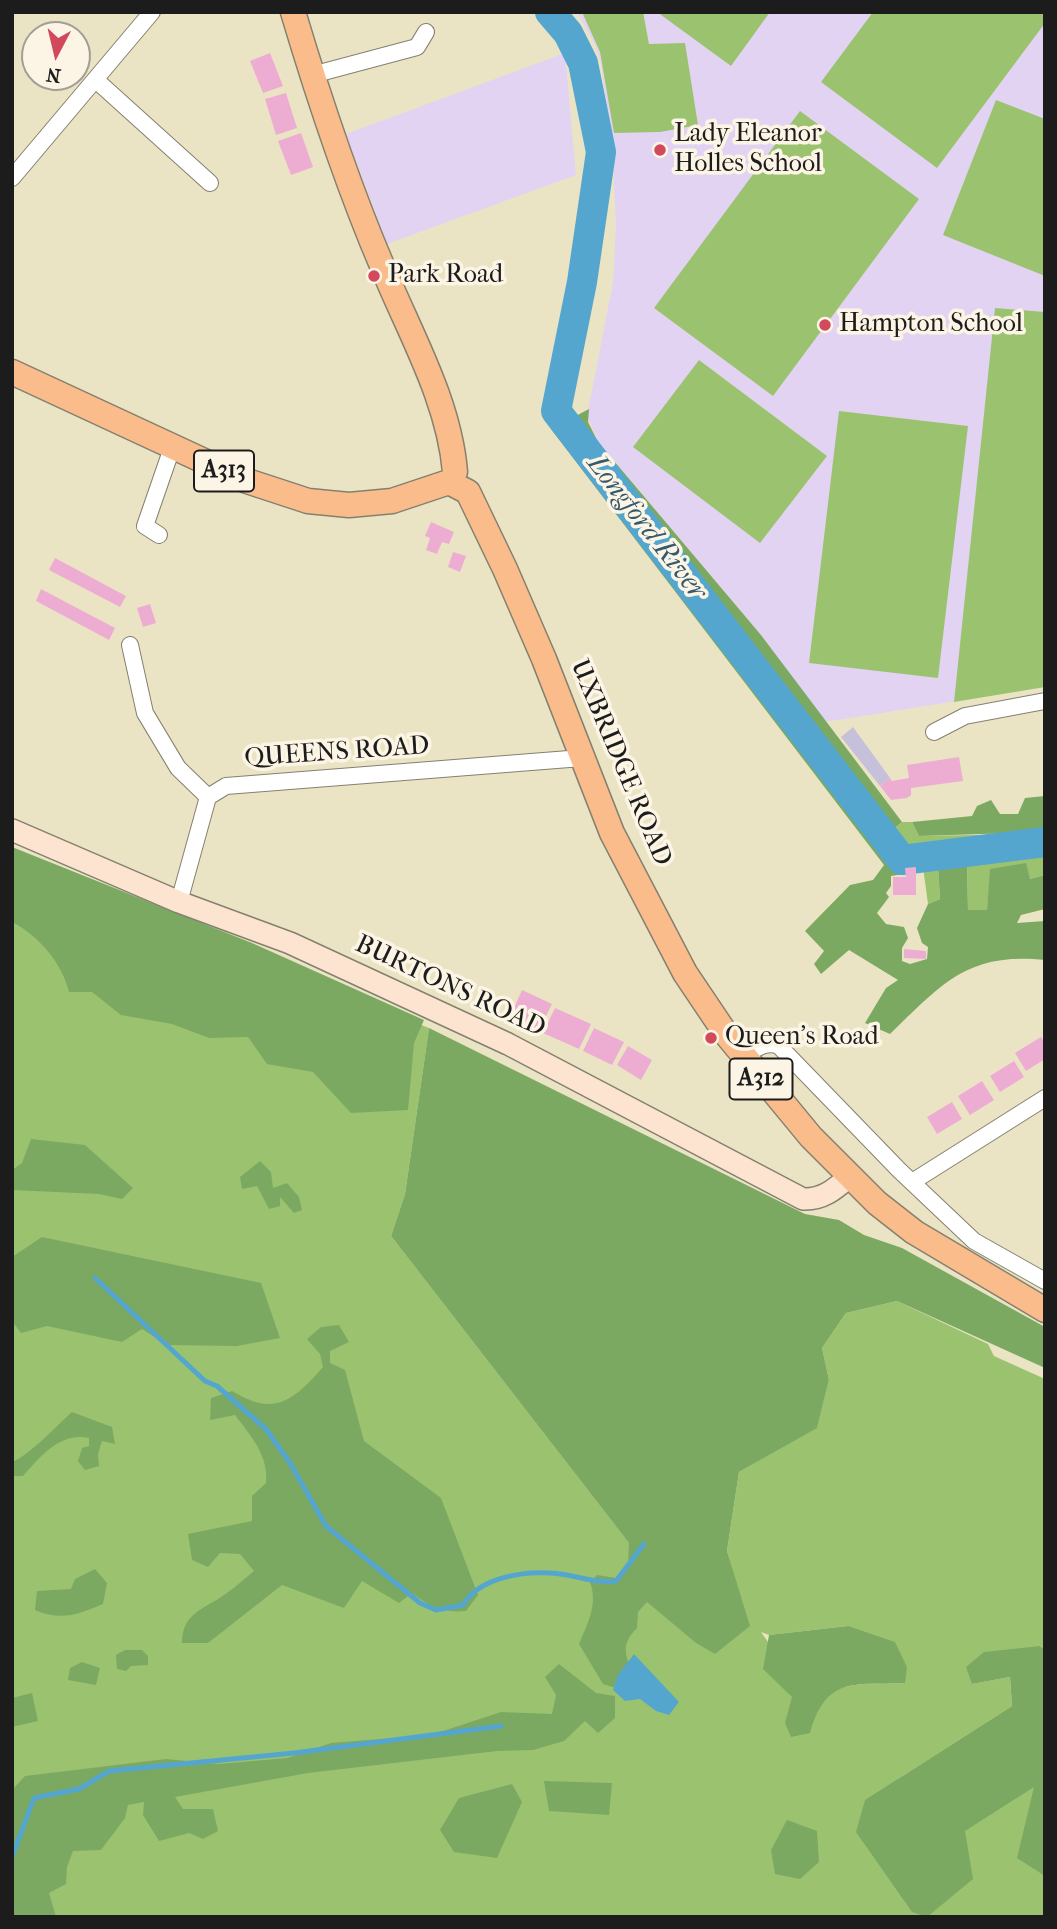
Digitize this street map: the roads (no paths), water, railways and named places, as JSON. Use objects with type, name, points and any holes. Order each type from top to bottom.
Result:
[{"type":"main road","name":"UXBRIDGE ROAD","points":[[293,12],[346,176],[437,393],[454,449],[454,480],[468,492],[505,569],[612,833],[685,973],[743,1056],[849,1177],[915,1232],[1045,1310]]},
{"type":"main road","name":"A313","points":[[12,372],[247,481],[308,501],[349,505],[392,501],[454,480]]},
{"type":"street","points":[[12,178],[97,82],[152,12]]},
{"type":"street","points":[[312,75],[417,47],[426,32]]},
{"type":"street","points":[[97,82],[210,183]]},
{"type":"street","points":[[159,535],[145,526],[172,448]]},
{"type":"street","points":[[130,645],[145,713],[178,768],[208,797],[178,901]]},
{"type":"street","points":[[934,732],[965,716],[1045,701]]},
{"type":"street","name":"QUEENS ROAD","points":[[208,797],[226,786],[582,758]]},
{"type":"street","name":"BURTONS ROAD","points":[[12,830],[178,901],[290,943],[508,1044],[803,1199],[814,1199],[833,1191],[849,1177]]},
{"type":"street","points":[[743,1056],[764,1045],[779,1046],[912,1182],[974,1241],[1045,1281]]},
{"type":"street","points":[[912,1182],[1045,1098]]},
{"type":"water","points":[[634,1654],[679,1702],[669,1715],[656,1711],[640,1699],[625,1701],[613,1690],[618,1675]]},
{"type":"waterway","name":"Longford River","points":[[550,12],[568,33],[583,63],[601,152],[582,282],[556,411],[902,860],[1045,842]]},
{"type":"waterway","points":[[95,1278],[205,1381],[217,1386],[266,1429],[290,1463],[326,1526],[420,1603],[436,1610],[463,1605],[479,1588],[490,1582],[527,1573],[551,1573],[616,1581],[644,1544]]},
{"type":"waterway","points":[[12,1857],[34,1798],[79,1789],[109,1771],[294,1753],[501,1726]]},
{"type":"place","name":"Lady Eleanor Holles School","points":[[660,150]]},
{"type":"place","name":"Park Road","points":[[374,276]]},
{"type":"place","name":"Hampton School","points":[[825,325]]},
{"type":"place","name":"Queen's Road","points":[[711,1038]]}]
